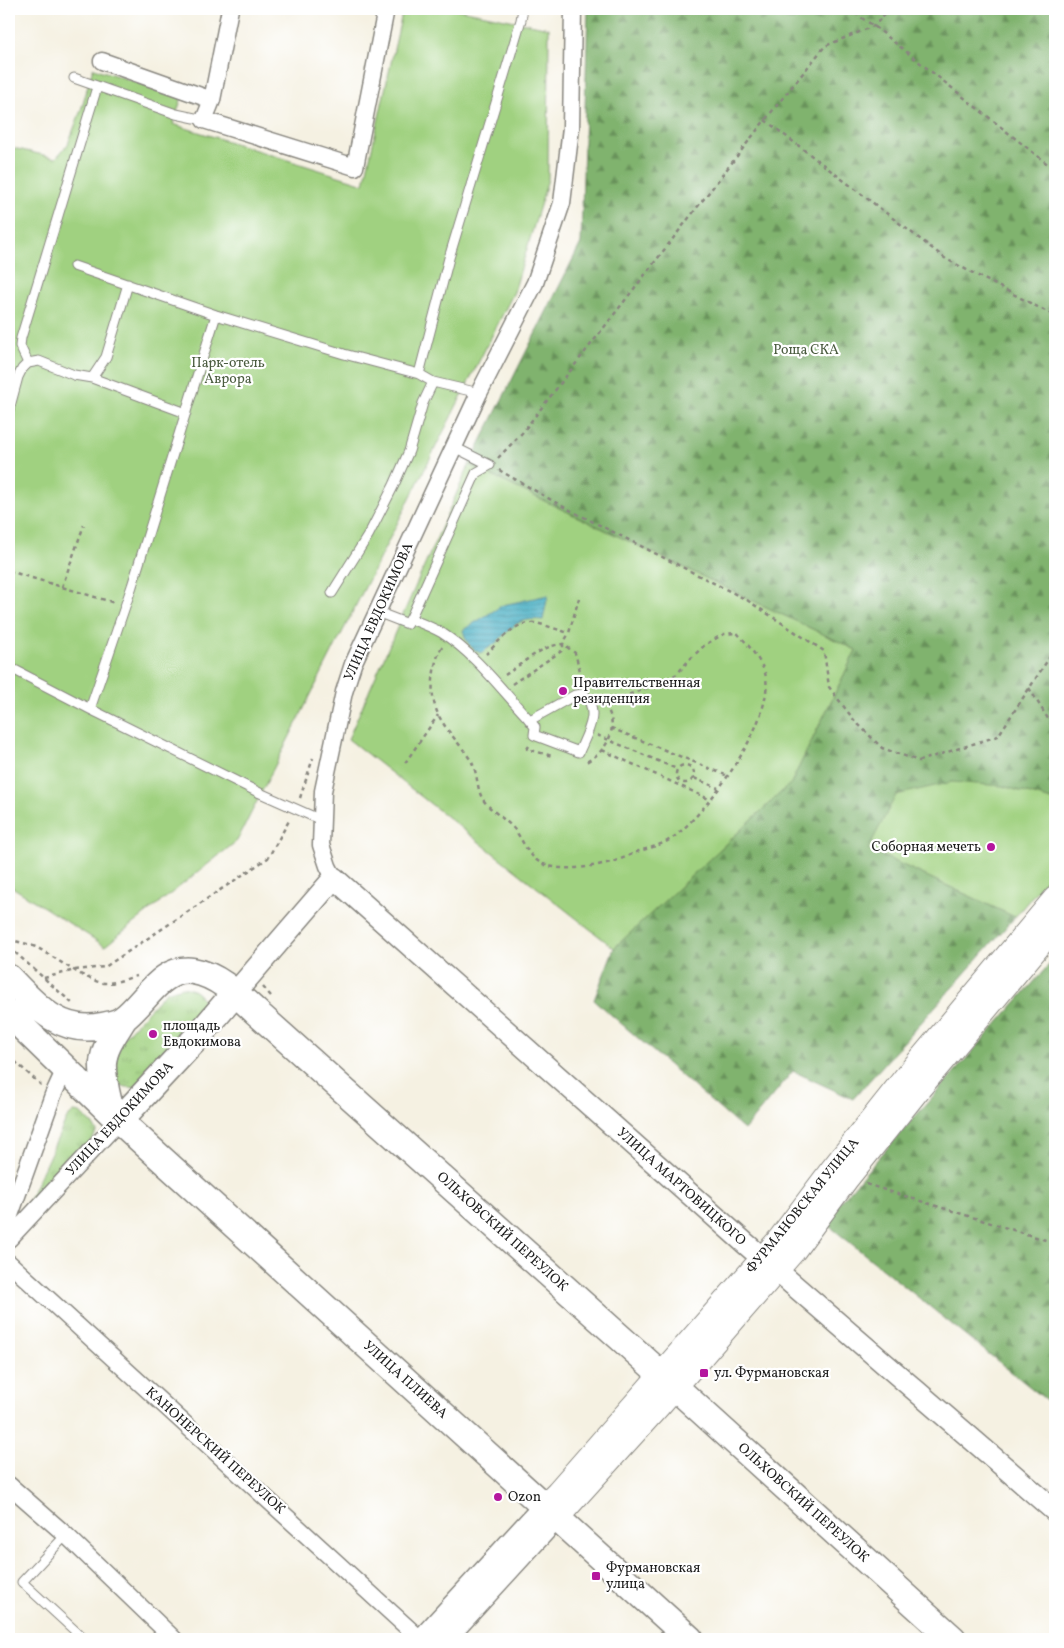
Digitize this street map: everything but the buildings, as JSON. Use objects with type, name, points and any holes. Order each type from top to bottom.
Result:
[{"type":"main road","name":"ФУРМАНОВСКАЯ УЛИЦА","points":[[550,1512],[769,1264],[780,1239],[832,1170],[906,1077],[1055,898]]},
{"type":"main road","name":"ФУРМАНОВСКАЯ УЛИЦА","points":[[769,1264],[794,1250],[847,1178],[920,1087],[1055,926]]},
{"type":"main road","name":"ОЛЬХОВСКИЙ ПЕРЕУЛОК","points":[[115,1117],[106,1088],[103,1062],[110,1041],[123,1020],[164,978],[179,971],[192,971],[218,980],[235,993],[668,1380],[953,1639]]},
{"type":"main road","points":[[23,993],[51,1018],[77,1027],[92,1028],[123,1020]]},
{"type":"main road","points":[[9,1015],[22,1008],[33,1006],[23,993]]},
{"type":"main road","name":"УЛИЦА ЕВДОКИМОВА","points":[[115,1117],[200,1034],[235,993]]},
{"type":"main road","name":"УЛИЦА ПЛИЕВА","points":[[9,1015],[115,1117],[690,1639]]},
{"type":"street","points":[[230,9],[212,100],[204,120],[355,166],[386,9]]},
{"type":"street","name":"УЛИЦА ЕВДОКИМОВА","points":[[235,993],[334,878],[321,845],[323,792],[344,692],[353,664],[454,447],[535,283],[562,203],[570,128],[573,9]]},
{"type":"street","points":[[102,61],[212,100]]},
{"type":"street","name":"УЛИЦА МАРТОВИЦКОГО","points":[[334,878],[769,1264],[1055,1511]]},
{"type":"street","points":[[9,1218],[65,1069]]},
{"type":"street","name":"УЛИЦА ЕВДОКИМОВА","points":[[9,1239],[115,1117]]},
{"type":"street","name":"КАНОНЕРСКИЙ ПЕРЕУЛОК","points":[[9,1263],[421,1639]]},
{"type":"street","points":[[9,1484],[174,1639]]},
{"type":"street","name":"ФУРМАНОВСКАЯ УЛИЦА","points":[[421,1639],[550,1512]]},
{"type":"street","name":"ФУРМАНОВСКАЯ УЛИЦА","points":[[445,1639],[550,1512]]},
{"type":"lane","points":[[419,374],[449,258],[521,20],[522,9]]},
{"type":"lane","points":[[74,78],[176,114],[204,120]]},
{"type":"lane","points":[[28,362],[20,346],[21,338],[96,87]]},
{"type":"lane","points":[[74,266],[216,315],[344,354],[419,374],[433,382],[480,393]]},
{"type":"lane","points":[[92,378],[106,357],[128,284]]},
{"type":"lane","points":[[90,709],[126,606],[216,315]]},
{"type":"lane","points":[[9,410],[22,368],[28,362],[39,361],[74,374],[92,378],[186,413]]},
{"type":"lane","points":[[332,593],[369,534],[394,485],[409,451],[422,403],[433,382]]},
{"type":"lane","points":[[454,447],[490,465]]},
{"type":"lane","points":[[377,612],[408,624],[476,473],[490,465]]},
{"type":"lane","points":[[410,619],[428,626],[447,637],[477,663],[530,720],[534,727],[534,735],[579,752],[592,721],[592,708],[584,694],[575,695],[530,720]]},
{"type":"lane","points":[[9,667],[260,794],[321,820]]},
{"type":"lane","points":[[66,1536],[22,1582],[84,1639]]},
{"type":"path","points":[[848,9],[874,26],[1055,170]]},
{"type":"path","points":[[889,9],[874,26],[825,46],[765,120],[522,433],[490,465],[560,505],[747,600],[824,651],[829,687],[854,720],[882,748],[919,761],[998,736],[1055,649]]},
{"type":"path","points":[[765,120],[946,259],[1055,316]]},
{"type":"path","points":[[62,587],[84,525]]},
{"type":"path","points":[[9,571],[126,606]]},
{"type":"path","points":[[495,682],[546,649],[557,644],[564,644],[579,598]]},
{"type":"path","points":[[477,663],[506,635],[521,625],[534,623],[569,633]]},
{"type":"path","points":[[447,637],[434,667],[432,694],[438,715],[471,761],[482,797],[489,807],[514,829],[529,854],[543,864],[558,867],[578,867],[612,862],[657,846],[670,839],[686,826],[728,776],[746,747],[762,714],[766,688],[764,670],[737,633],[724,634],[706,644],[677,674],[665,681],[604,704],[611,717],[608,740],[602,750],[582,764]]},
{"type":"path","points":[[1029,688],[1055,730]]},
{"type":"path","points":[[405,763],[438,715]]},
{"type":"path","points":[[611,728],[728,776]]},
{"type":"path","points":[[596,734],[677,769],[685,765],[693,768],[694,778],[688,783],[679,782]]},
{"type":"path","points":[[602,750],[679,782],[710,799]]},
{"type":"path","points":[[9,947],[44,978],[75,970],[105,967],[268,858],[296,810],[314,756]]},
{"type":"path","points":[[689,766],[692,761]]},
{"type":"path","points":[[677,769],[676,774],[679,782]]},
{"type":"path","points":[[694,778],[718,788]]},
{"type":"path","points":[[9,938],[29,943],[88,978],[106,983],[139,976]]},
{"type":"path","points":[[9,1056],[54,1095]]},
{"type":"path","points":[[847,1178],[1055,1243]]},
{"type":"green space","name":"Парк-отель Аврора","points":[[403,9],[456,9],[549,28],[548,179],[514,292],[237,841],[105,946],[9,885],[9,147],[56,158],[68,144],[81,110],[93,68],[182,97],[173,124],[364,184]]},
{"type":"green space","name":"Роща СКА","points":[[588,9],[1055,9],[1055,801],[1002,786],[868,849],[1015,917],[853,1099],[793,1071],[744,1130],[594,1000],[614,948],[791,783],[856,650],[469,465],[581,243]]},
{"type":"green space","points":[[469,465],[856,650],[791,783],[614,948],[348,739]]},
{"type":"green space","points":[[952,782],[1002,786],[1055,801],[1055,869],[1015,917],[868,849],[896,795]]},
{"type":"green space","points":[[1055,958],[1055,1407],[823,1221]]},
{"type":"green space","points":[[182,987],[198,993],[203,1000],[205,1009],[137,1087],[126,1087],[116,1082],[116,1045],[166,992]]},
{"type":"green space","points":[[74,1112],[80,1113],[97,1131],[32,1209],[27,1204],[67,1118]]},
{"type":"water","points":[[548,595],[543,620],[522,621],[481,653],[474,649],[467,641],[463,630],[503,605]]},
{"type":"place","name":"Правительственная резиденция","points":[[563,691]]},
{"type":"place","name":"Соборная мечеть","points":[[991,847]]},
{"type":"place","name":"площадь Евдокимова","points":[[153,1034]]},
{"type":"place","name":"ул. Фурмановская","points":[[704,1373]]},
{"type":"place","name":"Ozon","points":[[498,1497]]},
{"type":"place","name":"Фурмановская улица","points":[[596,1576]]}]
